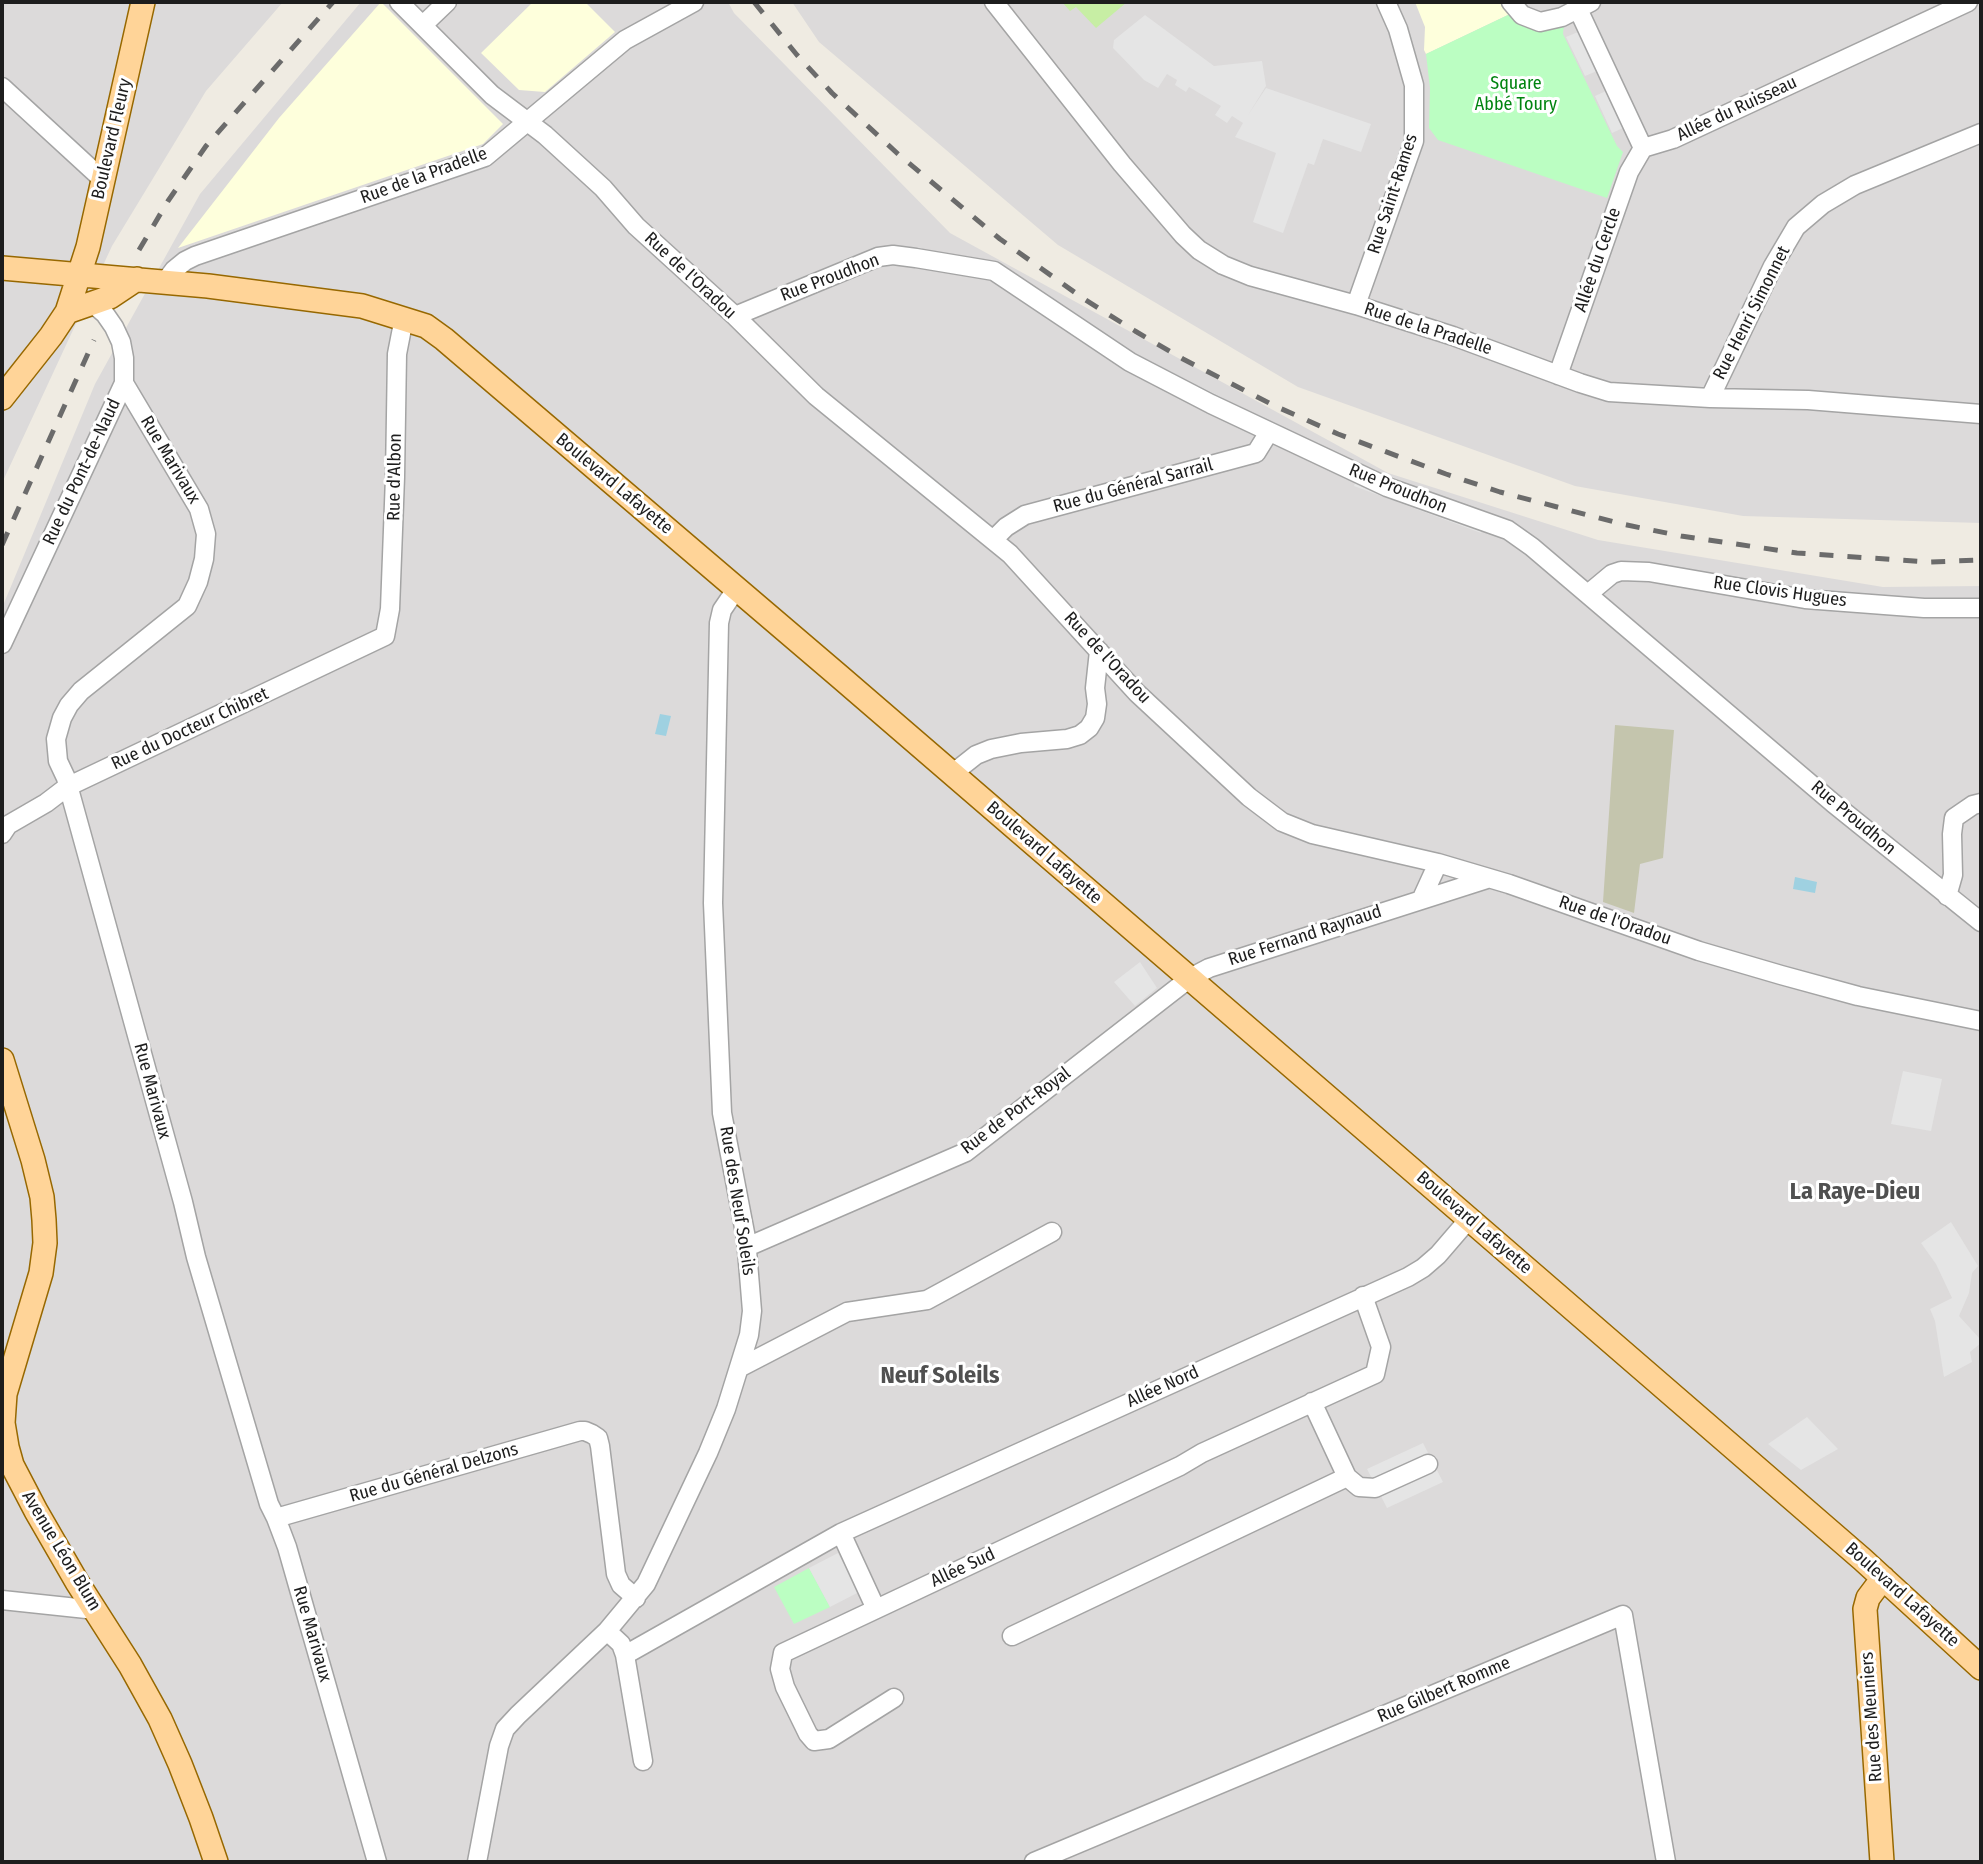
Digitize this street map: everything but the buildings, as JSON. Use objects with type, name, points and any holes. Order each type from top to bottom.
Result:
[{"type":"main road","name":"Boulevard Fleury","points":[[2,398],[67,312],[88,247],[144,2]]},
{"type":"main road","name":"Boulevard Lafayette","points":[[2,268],[208,286],[362,306],[426,326],[737,588],[1190,978],[1883,1578],[1981,1668]]},
{"type":"main road","points":[[67,312],[110,297],[137,279]]},
{"type":"main road","name":"Avenue Léon Blum","points":[[2,1060],[39,1182],[45,1231],[41,1273],[5,1394],[7,1447],[24,1490],[160,1719],[216,1862]]},
{"type":"main road","name":"Rue des Meuniers","points":[[1882,1862],[1866,1609],[1868,1598],[1883,1578]]},
{"type":"street","name":"Rue de l'Oradou","points":[[399,2],[492,95],[545,135],[603,188],[636,226],[816,396],[994,539],[1057,603],[1138,693],[1249,797],[1282,822],[1312,834],[1438,863],[1514,886],[1699,951],[1770,972],[1858,996],[1981,1021]]},
{"type":"street","points":[[423,25],[447,2]]},
{"type":"street","name":"Rue de la Pradelle","points":[[165,282],[174,270],[195,256],[485,157],[625,40],[694,2]]},
{"type":"street","name":"Rue de la Pradelle","points":[[994,2],[1122,164],[1183,234],[1199,250],[1223,265],[1250,276],[1356,305],[1453,336],[1609,392],[1808,400],[1981,414]]},
{"type":"street","name":"Rue Saint-Rames","points":[[1356,305],[1414,141],[1414,85],[1398,29],[1386,2]]},
{"type":"street","points":[[1511,2],[1522,15],[1540,22],[1562,18],[1585,5],[1643,148]]},
{"type":"street","name":"Allée du Ruisseau","points":[[1643,148],[1673,139],[1968,2]]},
{"type":"street","points":[[2,88],[102,179]]},
{"type":"street","name":"Rue Henri Simonnet","points":[[1710,398],[1773,266],[1797,227],[1824,204],[1855,186],[1981,133]]},
{"type":"street","name":"Allée du Cercle","points":[[1558,374],[1629,172],[1643,148]]},
{"type":"street","name":"Rue Proudhon","points":[[735,317],[878,257],[893,256],[994,271],[1130,362],[1269,432],[1387,487],[1508,530],[1588,594],[1833,803],[1981,922]]},
{"type":"street","name":"Rue du Pont-de-Naud","points":[[2,644],[124,383],[121,342],[105,314],[92,303]]},
{"type":"street","name":"Rue d'Albon","points":[[385,636],[390,609],[397,354],[404,318]]},
{"type":"street","name":"Rue Marivaux","points":[[124,383],[200,509],[206,534],[204,559],[198,582],[187,606],[81,691],[69,705],[55,739],[58,761],[68,786],[196,1257],[269,1504],[287,1548],[377,1862]]},
{"type":"street","name":"Rue du Général Sarrail","points":[[994,539],[1006,527],[1025,515],[1256,453],[1269,432]]},
{"type":"street","name":"Rue Clovis Hugues","points":[[1588,594],[1612,574],[1621,571],[1650,572],[1805,599],[1924,608],[1981,608]]},
{"type":"street","name":"Rue des Neuf Soleils","points":[[477,1862],[499,1746],[505,1729],[607,1630],[646,1584],[708,1453],[726,1409],[749,1335],[752,1311],[747,1247],[722,1113],[713,903],[719,623],[722,610],[737,588]]},
{"type":"street","name":"Rue du Docteur Chibret","points":[[2,834],[8,825],[46,803],[68,786],[385,636]]},
{"type":"street","points":[[953,774],[976,755],[991,749],[1067,739],[1080,735],[1089,728],[1095,718],[1097,704],[1095,688],[1098,651]]},
{"type":"street","points":[[1947,896],[1953,875],[1954,818],[1973,805],[1981,803]]},
{"type":"street","points":[[1422,898],[1438,863]]},
{"type":"street","name":"Rue Fernand Raynaud","points":[[1190,978],[1209,968],[1487,878]]},
{"type":"street","name":"Rue de Port-Royal","points":[[747,1247],[966,1152],[1190,978]]},
{"type":"street","name":"Allée Nord","points":[[625,1655],[841,1533],[1387,1287],[1423,1268],[1469,1219]]},
{"type":"street","points":[[739,1368],[846,1312],[928,1300],[1052,1232]]},
{"type":"street","name":"Allée Sud","points":[[894,1698],[829,1739],[814,1741],[785,1687],[780,1669],[783,1653],[1180,1466],[1202,1452],[1376,1374],[1381,1347],[1363,1296]]},
{"type":"street","points":[[1312,1402],[1347,1477],[1359,1487],[1375,1488],[1428,1464]]},
{"type":"street","name":"Rue du Général Delzons","points":[[276,1518],[580,1430],[592,1433],[598,1438],[616,1574],[621,1586],[636,1598]]},
{"type":"street","points":[[1012,1636],[1347,1477]]},
{"type":"street","points":[[841,1533],[876,1609]]},
{"type":"street","points":[[2,1600],[96,1610]]},
{"type":"street","name":"Rue Gilbert Romme","points":[[1034,1862],[1623,1615],[1665,1862]]},
{"type":"street","points":[[607,1630],[621,1644],[625,1655],[643,1761]]},
{"type":"shaded area","points":[[2,2],[283,2],[206,91],[112,246],[2,483]]},
{"type":"shaded area","points":[[361,2],[728,2],[734,13],[950,233],[1388,473],[1598,540],[1883,587],[1981,586],[1981,1862],[2,1862],[2,608],[95,384],[200,194]]},
{"type":"shaded area","points":[[381,2],[503,124],[483,144],[178,248],[279,118]]},
{"type":"shaded area","points":[[533,2],[585,2],[615,32],[545,92],[519,90],[481,53]]},
{"type":"shaded area","points":[[792,2],[1981,2],[1981,523],[1743,516],[1575,486],[1298,387],[1058,245],[819,42]]},
{"type":"shaded area","points":[[1415,2],[1500,2],[1510,14],[1426,54],[1425,27]]},
{"type":"shaded area","points":[[1145,15],[1214,66],[1262,61],[1266,86],[1248,115],[1266,88],[1371,124],[1361,152],[1323,139],[1314,165],[1308,163],[1283,233],[1253,222],[1276,153],[1235,137],[1243,123],[1232,116],[1227,123],[1215,115],[1221,106],[1189,87],[1186,92],[1175,85],[1177,80],[1167,74],[1158,88],[1144,80],[1113,48],[1114,40]]},
{"type":"shaded area","points":[[1578,32],[1597,71],[1585,76],[1566,37]]},
{"type":"shaded area","points":[[1606,91],[1623,128],[1612,133],[1595,96]]},
{"type":"shaded area","points":[[890,245],[922,248],[921,253],[773,296],[770,290],[861,253]]},
{"type":"shaded area","points":[[1134,353],[1243,408],[1241,413],[1131,357]]},
{"type":"shaded area","points":[[1356,480],[1483,528],[1481,533],[1354,486]]},
{"type":"shaded area","points":[[1615,725],[1674,730],[1663,858],[1640,864],[1634,913],[1603,902]]},
{"type":"shaded area","points":[[1140,962],[1157,988],[1135,1006],[1114,982]]},
{"type":"shaded area","points":[[1903,1071],[1942,1079],[1931,1131],[1891,1124]]},
{"type":"shaded area","points":[[1951,1222],[1978,1266],[1972,1273],[1969,1293],[1959,1316],[1981,1343],[1970,1352],[1972,1362],[1944,1377],[1935,1321],[1930,1309],[1952,1298],[1936,1264],[1921,1243]]},
{"type":"shaded area","points":[[1807,1417],[1838,1449],[1801,1470],[1768,1444]]},
{"type":"shaded area","points":[[1423,1443],[1443,1482],[1387,1508],[1367,1469]]},
{"type":"shaded area","points":[[838,1553],[859,1592],[830,1607],[809,1568]]},
{"type":"green space","points":[[1062,2],[1127,2],[1096,28],[1076,7],[1070,11]]},
{"type":"green space","name":"Square Abbé Toury","points":[[1510,14],[1564,24],[1563,34],[1617,146],[1623,152],[1607,198],[1438,140],[1429,128],[1430,88],[1426,54]]},
{"type":"green space","points":[[809,1568],[830,1607],[794,1624],[774,1587]]},
{"type":"water","points":[[660,714],[671,716],[666,736],[655,734]]},
{"type":"water","points":[[1795,877],[1817,882],[1815,893],[1793,889]]},
{"type":"railway","points":[[139,250],[168,201],[206,146],[333,2]]},
{"type":"railway","points":[[754,2],[832,93],[898,154],[1000,239],[1084,299],[1135,331],[1275,406],[1338,434],[1446,474],[1500,492],[1622,524],[1681,536],[1797,553],[1929,562],[1981,560]]},
{"type":"railway","points":[[2,545],[94,340]]},
{"type":"district","name":"La Raye-Dieu","points":[[1855,1192]]},
{"type":"district","name":"Neuf Soleils","points":[[940,1376]]}]
